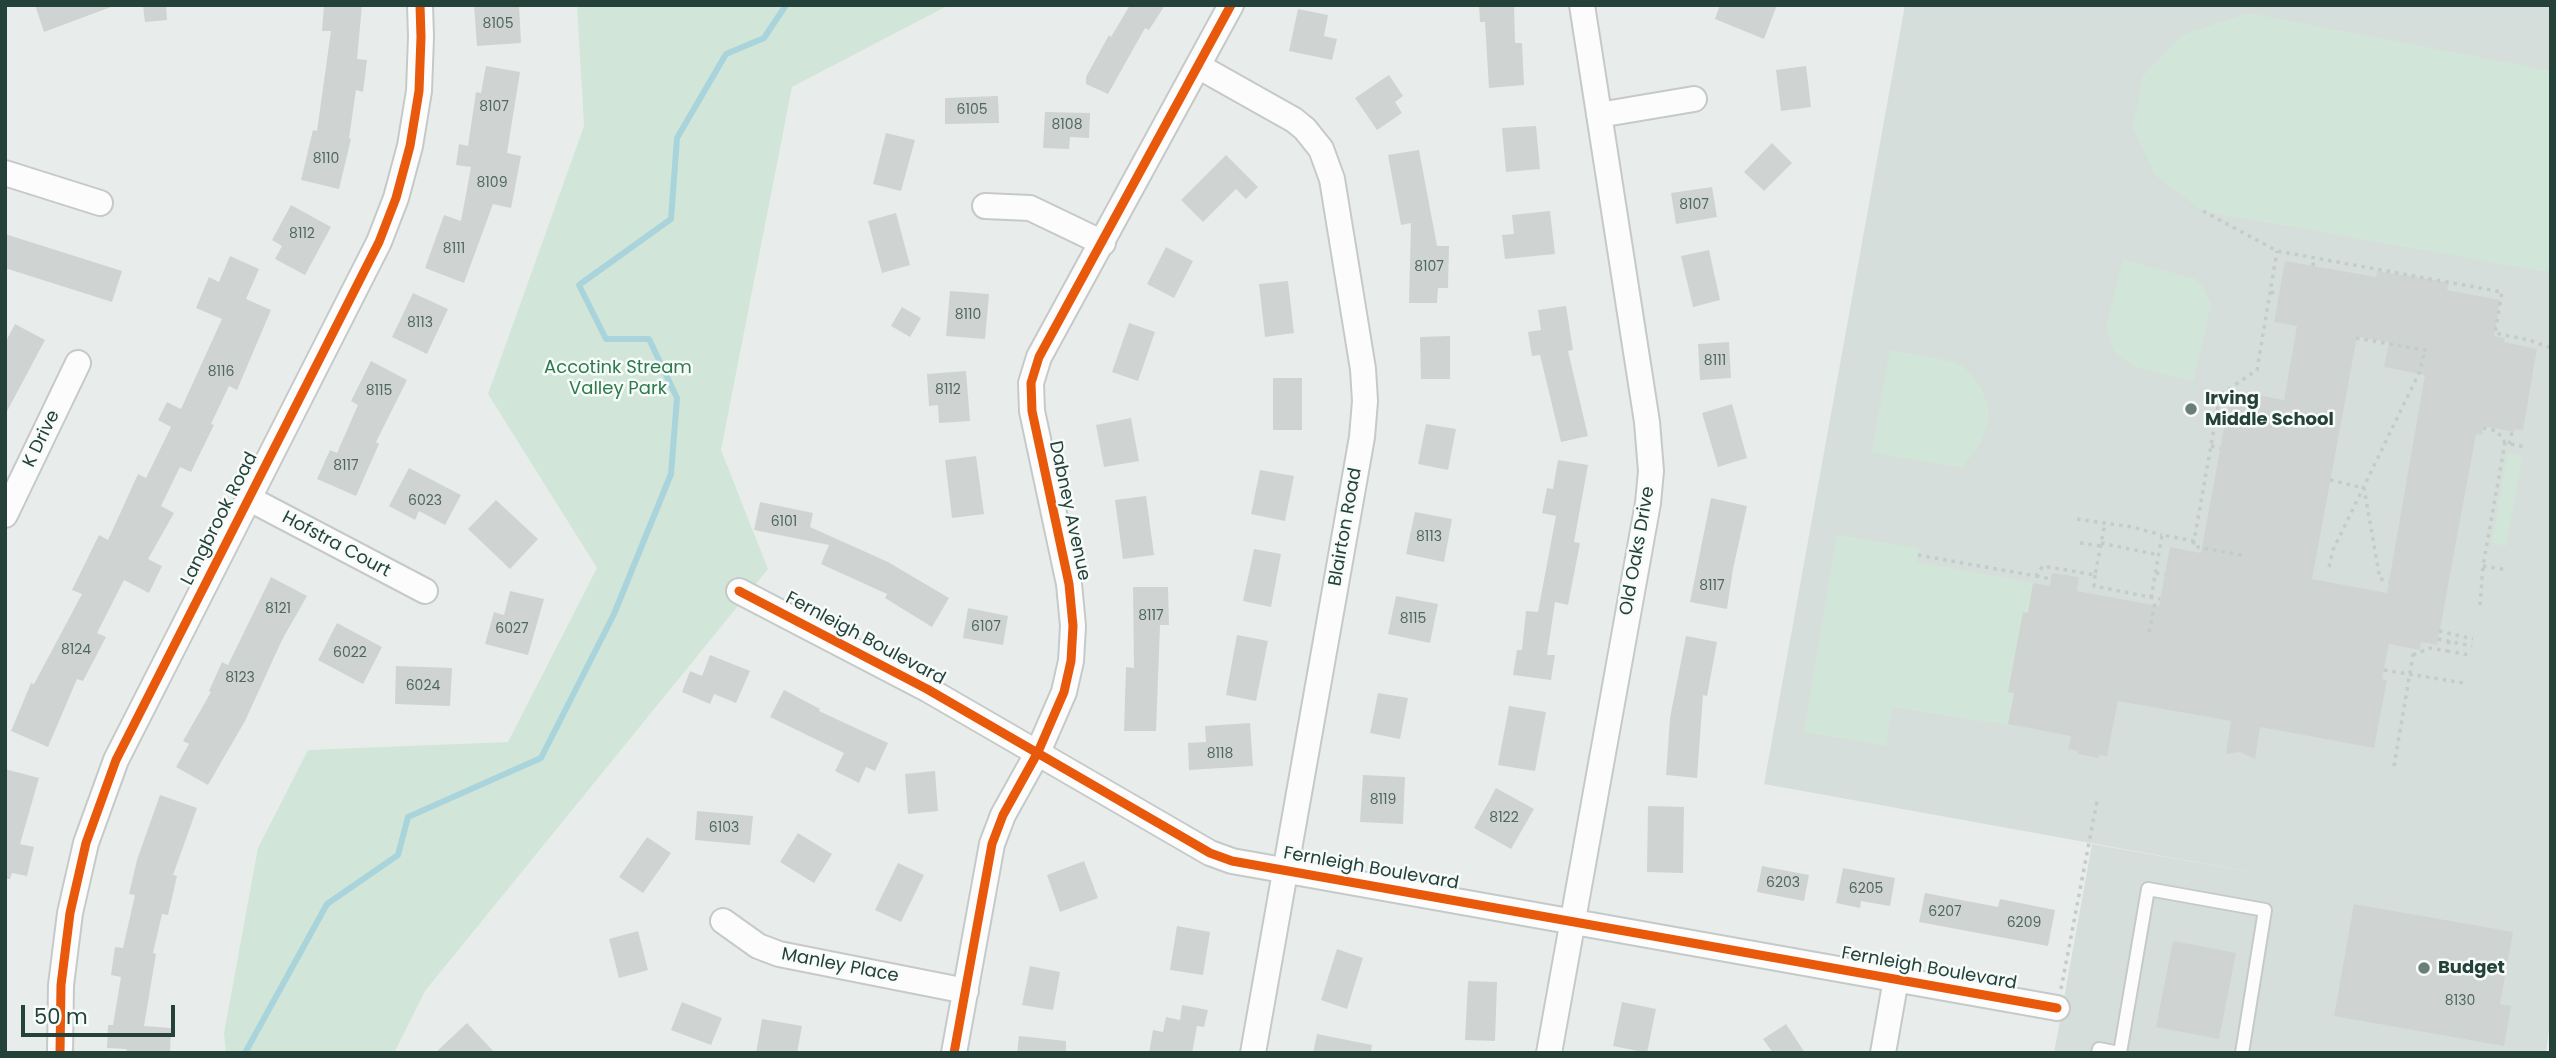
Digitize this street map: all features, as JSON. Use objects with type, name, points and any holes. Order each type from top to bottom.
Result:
[{"type":"street","name":"Langbrook Road","points":[[60,1053],[61,985],[70,913],[86,843],[116,760],[379,242],[396,198],[411,146],[419,92],[420,5]]},
{"type":"street","name":"Dabney Avenue","points":[[954,1053],[992,844],[1003,815],[1038,752],[1065,692],[1071,661],[1073,626],[1069,584],[1032,411],[1031,383],[1039,357],[1231,5]]},
{"type":"street","name":"Old Oaks Drive","points":[[1549,1053],[1648,503],[1651,471],[1647,422],[1582,5]]},
{"type":"street","name":"Blairton Road","points":[[1198,66],[1294,120],[1306,129],[1321,149],[1332,179],[1363,369],[1365,401],[1362,437],[1253,1053]]},
{"type":"street","points":[[1599,115],[1694,99]]},
{"type":"street","points":[[5,173],[100,203]]},
{"type":"street","points":[[985,206],[1030,208],[1103,243]]},
{"type":"street","name":"K Drive","points":[[5,515],[78,363]]},
{"type":"street","name":"Hofstra Court","points":[[248,498],[425,591]]},
{"type":"street","name":"Fernleigh Boulevard","points":[[739,591],[927,689],[1210,853],[1232,861],[2057,1008]]},
{"type":"street","name":"Manley Place","points":[[723,921],[758,946],[779,954],[966,990]]},
{"type":"street","points":[[1883,1053],[1896,979]]},
{"type":"lane","points":[[2098,1053],[2099,1049],[2120,1053],[2148,889],[2265,911],[2242,1053]]},
{"type":"path","points":[[2203,211],[2277,251],[2502,292],[2495,333],[2551,348]]},
{"type":"path","points":[[2245,556],[2193,546],[2220,396],[2257,370],[2277,251]]},
{"type":"path","points":[[2313,266],[2314,259]]},
{"type":"path","points":[[2271,292],[2279,294]]},
{"type":"path","points":[[2329,567],[2333,550],[2420,371],[2426,350],[2356,338]]},
{"type":"path","points":[[2483,428],[2497,431],[2507,444],[2526,447]]},
{"type":"path","points":[[2480,605],[2483,566],[2507,444],[2512,432]]},
{"type":"path","points":[[2211,446],[2220,448]]},
{"type":"path","points":[[2330,480],[2364,488]]},
{"type":"path","points":[[2364,488],[2380,579],[2389,581]]},
{"type":"path","points":[[2077,519],[2132,527],[2194,541]]},
{"type":"path","points":[[2105,523],[2094,586],[2156,598]]},
{"type":"path","points":[[2149,632],[2156,598],[2156,573],[2162,535]]},
{"type":"path","points":[[2080,543],[2159,555]]},
{"type":"path","points":[[1918,555],[2051,579]]},
{"type":"path","points":[[2036,576],[2043,566],[2095,575]]},
{"type":"path","points":[[2483,566],[2508,570]]},
{"type":"path","points":[[2156,573],[2165,575]]},
{"type":"path","points":[[2026,582],[2027,574]]},
{"type":"path","points":[[2439,631],[2473,639]]},
{"type":"path","points":[[2438,639],[2472,646]]},
{"type":"path","points":[[2447,651],[2449,641]]},
{"type":"path","points":[[2413,654],[2430,648],[2470,655]]},
{"type":"path","points":[[2394,766],[2414,649]]},
{"type":"path","points":[[2384,670],[2464,683]]},
{"type":"path","points":[[2057,1008],[2098,800]]},
{"type":"shaded area","name":"Irving Middle School","points":[[1905,5],[2551,5],[2551,1015],[2546,1053],[2054,1053],[2092,844],[2284,878],[1764,784]]},
{"type":"green space","name":"Accotink Stream Valley Park","points":[[577,5],[949,5],[792,87],[721,450],[768,569],[425,991],[394,1053],[226,1053],[224,1033],[258,848],[308,750],[508,742],[597,568],[488,394],[584,126]]},
{"type":"green space","points":[[2248,13],[2551,71],[2551,270],[2542,271],[2203,211],[2155,175],[2133,127],[2143,76],[2182,35]]},
{"type":"green space","points":[[2123,260],[2196,279],[2203,287],[2211,305],[2193,381],[2136,367],[2114,351],[2106,327]]},
{"type":"green space","points":[[1890,350],[1954,362],[1965,368],[1981,387],[1988,407],[1988,420],[1982,440],[1962,468],[1872,453]]},
{"type":"green space","points":[[2508,454],[2522,456],[2506,546],[2492,543]]},
{"type":"green space","points":[[1837,535],[1919,548],[1917,562],[2033,583],[2028,613],[2023,613],[2008,691],[2014,693],[2008,725],[1892,707],[1885,746],[1804,732]]},
{"type":"building","points":[[35,5],[110,5],[111,7],[44,32]]},
{"type":"building","points":[[143,5],[166,5],[167,20],[145,22]]},
{"type":"building","points":[[324,5],[362,5],[357,59],[367,60],[363,92],[356,90],[351,139],[339,189],[301,180],[313,130],[317,131],[331,31],[322,31]]},
{"type":"building","points":[[474,5],[519,5],[521,43],[477,46]]},
{"type":"building","points":[[1130,5],[1165,5],[1149,30],[1145,28],[1108,94],[1086,84],[1086,77],[1109,35],[1111,37]]},
{"type":"building","points":[[1479,5],[1514,5],[1515,43],[1522,43],[1524,85],[1489,88],[1485,22],[1480,22]]},
{"type":"building","points":[[1720,5],[1777,5],[1764,39],[1715,19]]},
{"type":"building","points":[[1298,9],[1328,15],[1324,36],[1337,39],[1332,60],[1289,51]]},
{"type":"building","points":[[486,66],[520,72],[507,153],[521,156],[511,208],[493,204],[464,283],[425,268],[444,215],[461,221],[471,167],[456,165],[459,144],[468,146],[476,92],[481,93]]},
{"type":"building","points":[[1806,66],[1811,107],[1781,111],[1776,70]]},
{"type":"building","points":[[1389,75],[1403,96],[1395,102],[1402,113],[1377,130],[1355,98]]},
{"type":"building","points":[[998,96],[999,123],[945,124],[945,98]]},
{"type":"building","points":[[1045,112],[1090,113],[1089,138],[1070,137],[1069,149],[1043,148]]},
{"type":"building","points":[[1536,126],[1540,169],[1506,172],[1502,128]]},
{"type":"building","points":[[886,133],[915,140],[901,191],[873,184]]},
{"type":"building","points":[[1772,143],[1792,163],[1764,191],[1744,172]]},
{"type":"building","points":[[1419,150],[1437,246],[1449,246],[1448,288],[1438,288],[1437,303],[1409,303],[1411,223],[1401,225],[1388,155]]},
{"type":"building","points":[[1226,155],[1258,187],[1246,199],[1236,189],[1203,222],[1181,200]]},
{"type":"building","points":[[1712,187],[1717,217],[1676,224],[1671,193]]},
{"type":"building","points":[[291,205],[331,227],[305,275],[275,259],[282,246],[272,240]]},
{"type":"building","points":[[1550,211],[1555,254],[1505,259],[1502,235],[1514,234],[1512,215]]},
{"type":"building","points":[[896,213],[910,265],[882,273],[868,221]]},
{"type":"building","points":[[5,234],[122,271],[112,302],[5,268]]},
{"type":"building","points":[[1166,247],[1193,261],[1174,298],[1147,284]]},
{"type":"building","points":[[1709,250],[1720,300],[1693,307],[1681,256]]},
{"type":"building","points":[[230,256],[259,269],[246,299],[271,310],[237,390],[229,386],[191,472],[180,467],[161,506],[174,513],[148,559],[162,566],[149,593],[124,580],[97,633],[106,637],[83,681],[77,679],[48,747],[11,731],[31,683],[34,684],[82,594],[72,590],[99,535],[108,540],[138,474],[146,478],[171,427],[158,420],[167,402],[181,409],[222,319],[196,308],[209,277],[219,282]]},
{"type":"building","points":[[2285,261],[2376,277],[2377,271],[2417,277],[2449,283],[2447,290],[2500,300],[2494,336],[2505,338],[2504,342],[2537,349],[2523,430],[2515,429],[2514,432],[2483,426],[2482,435],[2476,434],[2437,645],[2421,642],[2420,650],[2389,644],[2382,679],[2387,680],[2374,748],[2260,727],[2255,759],[2240,752],[2226,754],[2231,721],[2118,701],[2107,756],[2099,755],[2099,758],[2068,749],[2071,736],[2008,724],[2014,693],[2008,692],[2023,612],[2028,613],[2033,583],[2050,586],[2052,573],[2079,577],[2077,591],[2159,606],[2170,547],[2201,553],[2231,390],[2284,400],[2297,326],[2274,322]],"holes":[[[2357,337],[2389,342],[2384,367],[2425,375],[2387,593],[2312,579]]]},
{"type":"building","points":[[1288,281],[1294,333],[1265,337],[1259,284]]},
{"type":"building","points":[[950,291],[989,294],[985,339],[946,336]]},
{"type":"building","points":[[413,293],[448,309],[427,354],[392,337]]},
{"type":"building","points":[[1566,306],[1573,350],[1568,351],[1588,436],[1561,442],[1540,355],[1532,356],[1528,332],[1541,330],[1538,310]]},
{"type":"building","points":[[902,307],[921,318],[910,337],[891,326]]},
{"type":"building","points":[[1129,323],[1155,332],[1138,381],[1112,372]]},
{"type":"building","points":[[15,324],[45,340],[5,415],[5,343]]},
{"type":"building","points":[[1450,336],[1450,379],[1421,379],[1420,337]]},
{"type":"building","points":[[1729,342],[1731,378],[1700,380],[1698,344]]},
{"type":"building","points":[[371,361],[407,380],[376,442],[379,444],[356,496],[317,479],[330,450],[337,453],[358,405],[351,401]]},
{"type":"building","points":[[966,371],[970,421],[939,423],[938,405],[929,406],[927,374]]},
{"type":"building","points":[[1273,378],[1302,378],[1302,430],[1273,430]]},
{"type":"building","points":[[1732,404],[1747,458],[1718,467],[1702,413]]},
{"type":"building","points":[[1131,418],[1139,461],[1104,467],[1096,425]]},
{"type":"building","points":[[1426,424],[1456,429],[1448,470],[1418,464]]},
{"type":"building","points":[[976,456],[984,514],[952,518],[945,460]]},
{"type":"building","points":[[1558,460],[1588,465],[1574,542],[1580,543],[1568,605],[1555,602],[1547,655],[1555,655],[1551,680],[1513,675],[1517,650],[1522,650],[1526,611],[1538,612],[1556,516],[1542,513],[1547,488],[1553,489]]},
{"type":"building","points":[[409,468],[461,495],[445,525],[419,511],[415,520],[389,506]]},
{"type":"building","points":[[1260,470],[1294,476],[1285,521],[1251,514]]},
{"type":"building","points":[[1146,496],[1154,555],[1123,559],[1115,500]]},
{"type":"building","points":[[1711,498],[1747,506],[1727,609],[1690,602]]},
{"type":"building","points":[[496,500],[538,539],[510,569],[468,529]]},
{"type":"building","points":[[760,502],[813,513],[810,527],[888,562],[949,598],[932,627],[885,598],[887,594],[821,564],[829,545],[754,530]]},
{"type":"building","points":[[1415,512],[1452,519],[1444,562],[1406,554]]},
{"type":"building","points":[[1254,549],[1281,554],[1271,607],[1243,601]]},
{"type":"building","points":[[271,577],[307,596],[282,640],[245,721],[208,785],[176,767],[189,744],[183,741],[211,692],[209,691],[222,662],[228,665]]},
{"type":"building","points":[[1133,587],[1168,587],[1169,625],[1160,625],[1156,731],[1124,731],[1126,667],[1134,668]]},
{"type":"building","points":[[510,591],[544,599],[528,655],[485,644],[494,612],[504,615]]},
{"type":"building","points":[[1396,596],[1438,604],[1430,643],[1388,634]]},
{"type":"building","points":[[968,608],[1008,616],[1003,645],[963,638]]},
{"type":"building","points":[[337,623],[382,647],[363,684],[318,660]]},
{"type":"building","points":[[1237,635],[1268,641],[1256,701],[1226,695]]},
{"type":"building","points":[[1686,636],[1717,642],[1707,696],[1703,695],[1697,778],[1666,775],[1670,718]]},
{"type":"building","points":[[710,655],[750,671],[736,703],[714,694],[710,704],[682,692],[690,671],[702,676]]},
{"type":"building","points":[[396,666],[452,668],[450,706],[395,704]]},
{"type":"building","points":[[784,690],[820,709],[819,711],[888,743],[875,771],[866,767],[859,783],[835,771],[844,753],[770,717]]},
{"type":"building","points":[[1378,693],[1408,698],[1400,739],[1370,733]]},
{"type":"building","points":[[1509,706],[1546,712],[1535,771],[1498,765]]},
{"type":"building","points":[[1250,723],[1253,766],[1189,770],[1188,743],[1206,742],[1205,726]]},
{"type":"building","points":[[5,769],[39,778],[20,844],[34,847],[27,876],[12,873],[10,879],[5,879]]},
{"type":"building","points":[[935,771],[938,811],[908,814],[905,774]]},
{"type":"building","points":[[1363,775],[1405,777],[1403,824],[1360,822]]},
{"type":"building","points":[[1496,788],[1534,809],[1511,849],[1474,828]]},
{"type":"building","points":[[160,795],[197,808],[173,875],[177,876],[168,915],[162,914],[153,953],[156,954],[144,1026],[171,1028],[170,1053],[126,1053],[127,1049],[107,1048],[108,1025],[113,1025],[121,977],[111,975],[115,947],[123,948],[135,895],[129,894],[137,860]]},
{"type":"building","points":[[1648,806],[1684,807],[1683,873],[1647,872]]},
{"type":"building","points":[[697,811],[753,816],[750,845],[695,840]]},
{"type":"building","points":[[798,833],[832,854],[814,883],[780,862]]},
{"type":"building","points":[[647,837],[671,853],[643,893],[619,877]]},
{"type":"building","points":[[1084,861],[1098,898],[1060,912],[1047,875]]},
{"type":"building","points":[[898,863],[924,875],[901,922],[875,910]]},
{"type":"building","points":[[1762,866],[1809,875],[1804,901],[1757,892]]},
{"type":"building","points":[[1843,868],[1895,878],[1890,906],[1861,901],[1860,908],[1836,903]]},
{"type":"building","points":[[1925,893],[1998,907],[2000,899],[2055,910],[2048,946],[1919,922]]},
{"type":"building","name":"Budget","points":[[2354,904],[2513,932],[2500,1004],[2511,1006],[2504,1046],[2334,1016]]},
{"type":"building","points":[[1177,926],[1210,932],[1203,975],[1170,970]]},
{"type":"building","points":[[638,931],[648,970],[619,978],[609,939]]},
{"type":"building","points":[[2173,941],[2236,953],[2219,1039],[2156,1027]]},
{"type":"building","points":[[1337,949],[1363,958],[1347,1009],[1321,1000]]},
{"type":"building","points":[[1030,966],[1060,972],[1053,1010],[1022,1005]]},
{"type":"building","points":[[1468,981],[1497,982],[1495,1041],[1465,1040]]},
{"type":"building","points":[[682,1002],[722,1018],[711,1045],[671,1030]]},
{"type":"building","points":[[1622,1002],[1656,1009],[1647,1053],[1613,1046]]},
{"type":"building","points":[[1182,1005],[1208,1010],[1204,1027],[1197,1026],[1192,1053],[1149,1053],[1153,1030],[1163,1032],[1166,1017],[1180,1020]]},
{"type":"building","points":[[762,1019],[802,1026],[797,1053],[756,1053]]},
{"type":"building","points":[[467,1023],[495,1053],[435,1053]]},
{"type":"building","points":[[1786,1024],[1805,1053],[1773,1053],[1763,1039]]},
{"type":"building","points":[[1317,1034],[1372,1045],[1371,1053],[1313,1053]]},
{"type":"building","points":[[1019,1036],[1066,1041],[1066,1053],[1017,1053]]},
{"type":"waterway","points":[[245,1053],[327,904],[398,855],[408,817],[541,758],[614,614],[671,474],[677,398],[649,339],[606,339],[579,285],[671,219],[677,138],[726,54],[764,38],[786,5]]},
{"type":"cycle path","points":[[60,1053],[61,985],[70,913],[86,843],[116,760],[379,242],[396,198],[410,146],[419,91],[420,5]]},
{"type":"cycle path","points":[[954,1053],[992,844],[1003,815],[1038,752],[1064,692],[1071,661],[1073,626],[1069,584],[1032,411],[1031,383],[1039,357],[1231,5]]},
{"type":"cycle path","points":[[739,591],[927,689],[1210,853],[1232,861],[2057,1008]]},
{"type":"place","name":"Irving Middle School","points":[[2191,409]]},
{"type":"place","name":"Budget","points":[[2424,968]]}]
